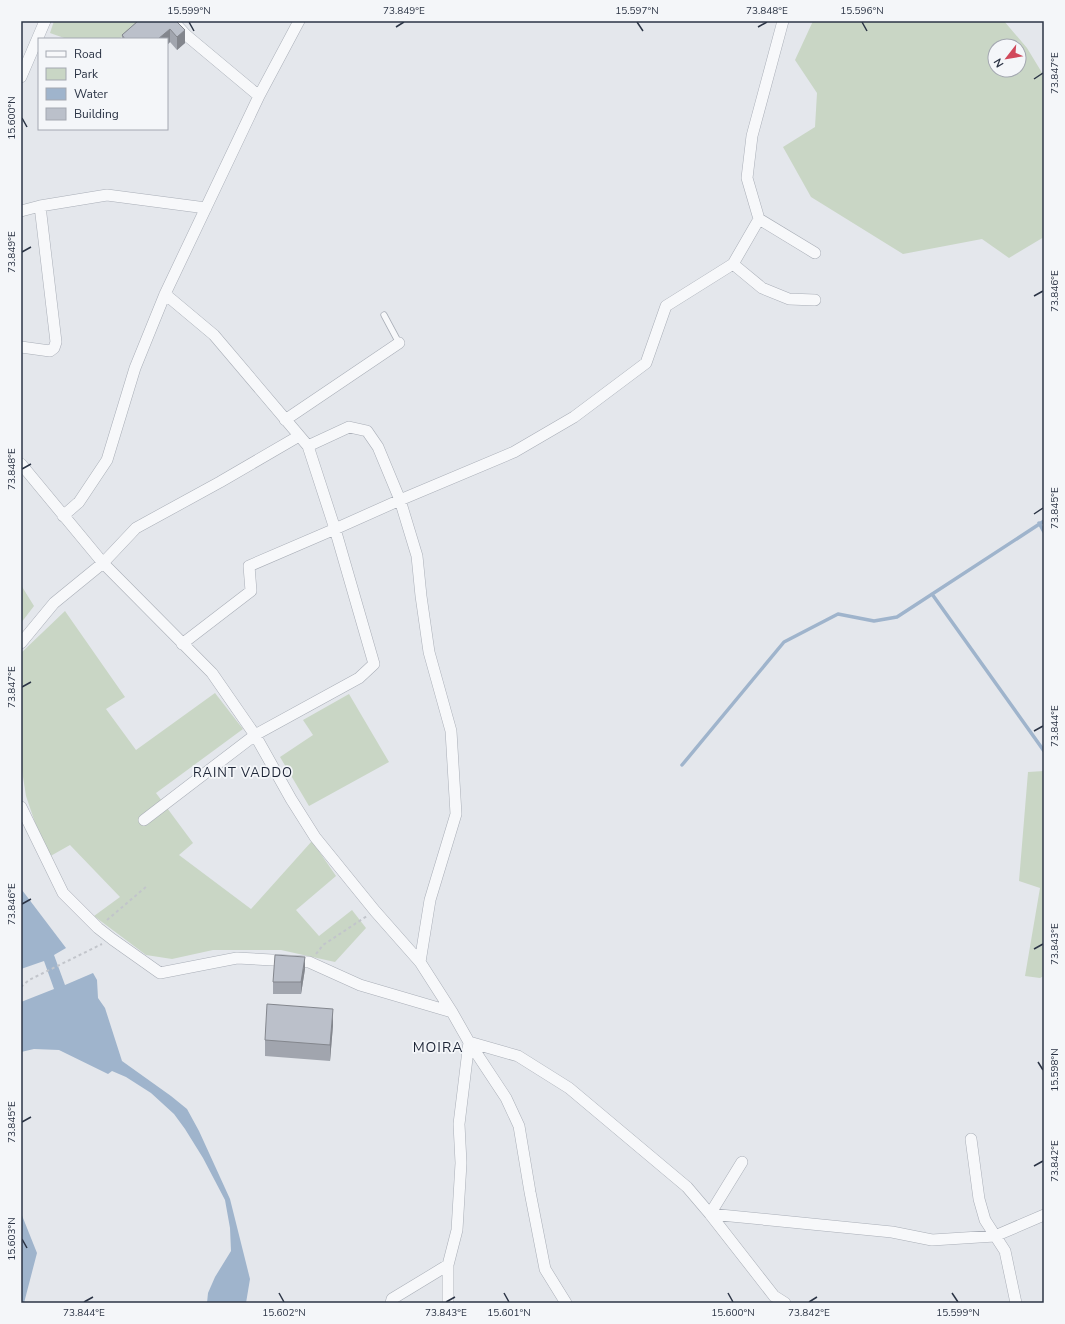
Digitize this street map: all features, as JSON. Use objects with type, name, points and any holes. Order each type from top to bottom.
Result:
[{"type":"street","points":[[21,77],[45,21]]},
{"type":"street","points":[[172,21],[186,35],[259,96]]},
{"type":"street","points":[[63,516],[79,502],[107,460],[135,368],[165,294],[259,96],[299,21]]},
{"type":"street","points":[[782,21],[752,136],[747,178],[759,219],[815,253]]},
{"type":"street","points":[[21,211],[40,206],[107,195],[206,208]]},
{"type":"street","points":[[21,347],[50,350],[54,348],[56,342],[40,206]]},
{"type":"street","points":[[182,644],[251,591],[249,566],[514,452],[574,417],[646,363],[666,306],[733,264],[759,219]]},
{"type":"street","points":[[733,264],[762,288],[789,299],[815,300]]},
{"type":"street","points":[[144,820],[255,735],[359,678],[374,664],[335,529],[308,446],[214,336],[165,294]]},
{"type":"street","points":[[285,420],[399,343]]},
{"type":"street","points":[[308,446],[349,427],[367,431],[378,447],[400,500],[417,556],[429,652],[451,731],[456,814],[430,900],[420,962]]},
{"type":"street","points":[[21,643],[54,604],[104,563],[136,528],[220,482],[299,436]]},
{"type":"street","points":[[21,464],[63,516],[104,563],[212,673],[255,735],[315,837],[375,911],[420,962],[469,1042],[506,1098],[519,1126],[530,1192],[546,1269],[566,1303]]},
{"type":"street","points":[[21,807],[63,893],[98,928],[160,973],[238,958],[309,962],[360,985],[452,1012]]},
{"type":"street","points":[[469,1042],[518,1056],[569,1088],[687,1187],[710,1214],[774,1300],[785,1303]]},
{"type":"street","points":[[448,1303],[448,1265],[457,1230],[461,1163],[459,1124],[469,1042]]},
{"type":"street","points":[[971,1140],[979,1199],[985,1220],[1005,1251],[1016,1303]]},
{"type":"street","points":[[710,1214],[742,1162]]},
{"type":"street","points":[[710,1214],[892,1232],[932,1240],[995,1236],[1044,1215]]},
{"type":"street","points":[[391,1303],[392,1299],[448,1265]]},
{"type":"lane","points":[[384,315],[399,343]]},
{"type":"path","points":[[98,928],[147,886]]},
{"type":"path","points":[[309,962],[323,945],[375,911]]},
{"type":"path","points":[[21,986],[29,980],[112,939]]},
{"type":"green space","points":[[54,21],[143,21],[132,32],[120,38],[64,38],[50,33]]},
{"type":"green space","points":[[813,21],[1004,21],[1018,38],[987,38],[987,78],[1027,78],[1027,48],[1044,76],[1044,237],[1009,258],[982,239],[903,254],[811,197],[783,147],[815,127],[817,93],[795,60]]},
{"type":"green space","points":[[21,585],[34,606],[21,623]]},
{"type":"green space","points":[[65,611],[125,697],[106,709],[136,750],[215,693],[243,729],[156,793],[193,843],[179,855],[251,909],[312,841],[336,876],[296,910],[319,936],[352,910],[366,928],[335,962],[281,950],[213,950],[172,959],[146,955],[94,916],[120,897],[70,845],[47,858],[26,796],[21,764],[21,653]]},
{"type":"green space","points":[[349,694],[389,762],[309,806],[280,757],[313,735],[303,720]]},
{"type":"green space","points":[[1044,771],[1044,976],[1040,978],[1025,976],[1040,888],[1019,881],[1028,772]]},
{"type":"water","points":[[22,890],[66,948],[54,955],[65,985],[93,973],[97,980],[98,998],[105,1008],[122,1061],[187,1109],[199,1131],[230,1199],[250,1279],[246,1303],[207,1303],[208,1293],[215,1277],[231,1251],[230,1228],[225,1200],[203,1158],[174,1114],[151,1093],[126,1077],[112,1071],[108,1074],[59,1050],[34,1049],[21,1052],[21,1002],[54,989],[44,961],[21,969]]},
{"type":"water","points":[[21,1213],[37,1253],[24,1303],[21,1303]]},
{"type":"building","points":[[138,21],[176,21],[185,30],[177,37],[170,29],[159,38],[124,38],[122,35]]},
{"type":"building","points":[[275,955],[305,957],[301,982],[273,982]]},
{"type":"building","points":[[267,1004],[333,1009],[330,1045],[265,1040]]},
{"type":"waterway","points":[[682,765],[784,642],[838,614],[874,621],[897,617],[1044,521]]},
{"type":"waterway","points":[[1039,523],[1044,532]]},
{"type":"waterway","points":[[932,594],[1044,751]]},
{"type":"district","name":"RAINT VADDO","points":[[243,772]]},
{"type":"district","name":"MOIRA","points":[[438,1047]]}]
